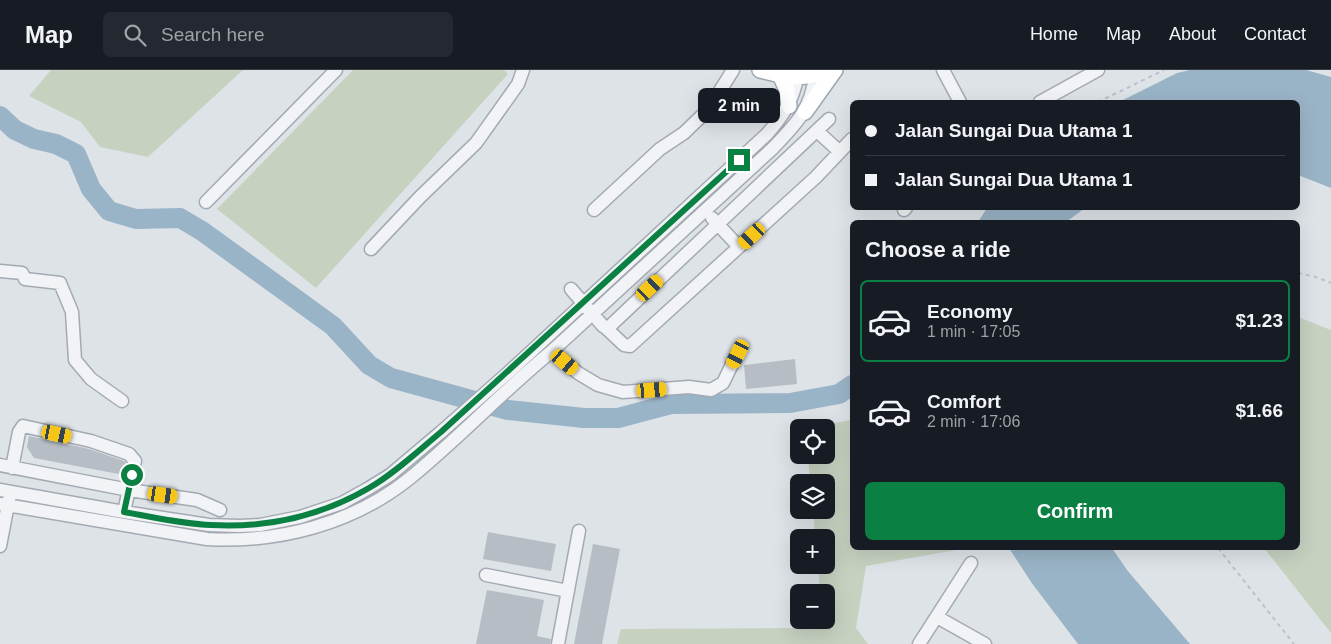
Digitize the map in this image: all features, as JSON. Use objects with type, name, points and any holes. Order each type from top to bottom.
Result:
[{"type":"main road","points":[[760,70],[797,78],[815,76],[831,70]]},
{"type":"main road","points":[[804,112],[835,70]]},
{"type":"main road","points":[[780,75],[787,90],[788,106]]},
{"type":"street","points":[[206,202],[336,70]]},
{"type":"street","points":[[371,248],[476,143],[518,84],[523,70]]},
{"type":"street","points":[[594,210],[660,149],[684,133],[714,104],[733,70]]},
{"type":"street","points":[[943,70],[959,100]]},
{"type":"street","points":[[1044,100],[1098,70]]},
{"type":"street","points":[[0,546],[5,491],[124,512],[209,525],[232,526],[260,525],[300,517],[342,503],[369,488],[390,475],[441,432],[513,376],[552,351],[705,211],[772,149],[804,112],[813,92],[815,76]]},
{"type":"street","points":[[4,504],[207,539],[236,541],[304,531],[348,516],[409,479],[448,444],[583,303],[767,134],[780,120],[788,106],[797,78]]},
{"type":"street","points":[[606,328],[829,119]]},
{"type":"street","points":[[816,131],[840,152]]},
{"type":"street","points":[[572,289],[606,328],[624,345],[630,346],[816,177],[850,141]]},
{"type":"street","points":[[705,211],[739,247]]},
{"type":"street","points":[[0,271],[22,274],[25,279],[60,283],[72,312],[75,360],[91,379],[122,401]]},
{"type":"street","points":[[552,351],[578,373],[598,385],[623,392],[689,387],[711,390],[723,383],[738,354]]},
{"type":"street","points":[[124,512],[129,490],[135,461],[129,454],[91,441],[23,426],[6,467],[129,490],[197,500],[220,510]]},
{"type":"street","points":[[558,644],[579,531]]},
{"type":"street","points":[[919,644],[971,563]]},
{"type":"street","points":[[486,574],[568,591]]},
{"type":"street","points":[[937,617],[985,644]]},
{"type":"path","points":[[1102,100],[1164,70]]},
{"type":"path","points":[[1300,273],[1331,283]]},
{"type":"path","points":[[1220,550],[1294,644]]},
{"type":"green space","points":[[51,70],[243,70],[148,157],[100,147],[81,122],[29,96]]},
{"type":"green space","points":[[353,70],[504,70],[508,74],[316,288],[217,209]]},
{"type":"green space","points":[[1300,318],[1331,330],[1331,633],[1266,550],[1300,550]]},
{"type":"green space","points":[[850,420],[850,550],[956,550],[866,566],[856,628],[868,644],[617,644],[621,629],[835,629],[835,584],[819,584],[819,574],[835,574],[835,529],[814,529],[814,519],[835,519],[835,474],[809,474],[809,464],[835,464],[835,423]]},
{"type":"water","points":[[1190,70],[1306,70],[1331,77],[1331,188],[1300,176],[1300,100],[1123,100],[1177,73]]},
{"type":"water","points":[[986,210],[1082,210],[1069,220],[979,220]]},
{"type":"water","points":[[1010,550],[1113,550],[1127,570],[1190,644],[1078,644],[1031,582]]},
{"type":"building","points":[[795,359],[797,384],[746,389],[744,365]]},
{"type":"building","points":[[29,436],[89,449],[124,461],[126,463],[124,475],[34,458],[27,447]]},
{"type":"building","points":[[488,532],[556,544],[551,571],[483,559]]},
{"type":"building","points":[[593,544],[620,549],[602,644],[574,644]]},
{"type":"building","points":[[487,590],[544,600],[537,636],[551,639],[550,644],[476,644]]},
{"type":"waterway","points":[[0,116],[15,130],[34,139],[56,144],[76,154],[91,189],[109,211],[136,219],[180,218],[202,231],[333,326],[369,365],[391,378],[508,410],[584,418],[618,418],[671,404],[790,403],[839,394],[850,386]]},
{"type":"route","points":[[132,475],[124,512],[209,525],[260,525],[300,517],[342,503],[390,475],[441,432],[509,372],[739,160]]}]
